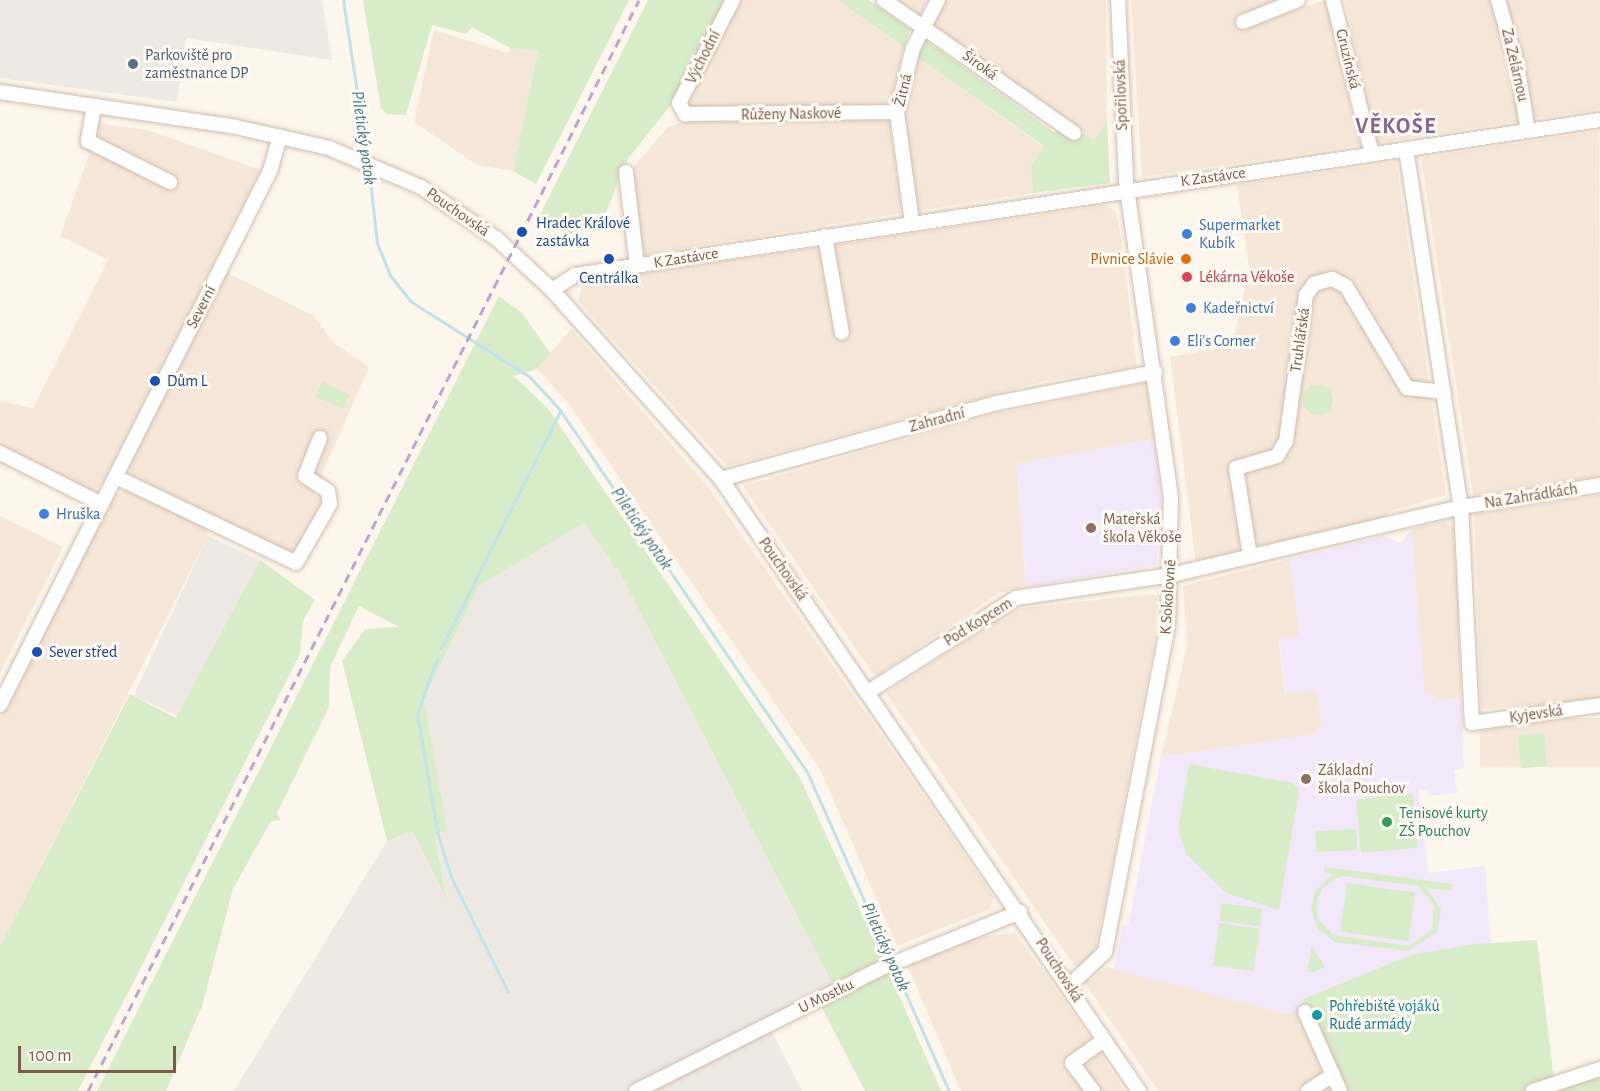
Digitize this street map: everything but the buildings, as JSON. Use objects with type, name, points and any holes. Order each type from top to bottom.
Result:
[{"type":"street","name":"Východní","points":[[686,114],[679,103],[733,0]]},
{"type":"street","name":"Široká","points":[[884,0],[925,25],[1074,133]]},
{"type":"street","name":"Žitná","points":[[912,222],[897,112],[913,48],[938,0]]},
{"type":"street","name":"Spořilovská","points":[[1118,0],[1128,190]]},
{"type":"street","points":[[1243,22],[1298,0]]},
{"type":"street","name":"Gruzínská","points":[[1333,0],[1372,153]]},
{"type":"street","name":"Za Zelárnou","points":[[1498,0],[1517,64],[1528,130]]},
{"type":"street","points":[[0,92],[279,135]]},
{"type":"street","points":[[94,106],[88,141],[170,182]]},
{"type":"street","name":"Růženy Naskové","points":[[686,114],[897,112]]},
{"type":"street","name":"K Zastávce","points":[[552,290],[575,275],[912,222],[1600,120]]},
{"type":"street","name":"Pouchovská","points":[[279,135],[344,153],[387,169],[476,221],[552,290],[721,479],[1020,912],[1139,1091]]},
{"type":"street","name":"Severní","points":[[0,705],[270,171],[279,135]]},
{"type":"street","points":[[1171,574],[1461,507],[1406,149]]},
{"type":"street","points":[[626,172],[637,266]]},
{"type":"street","name":"K Sokolovně","points":[[1070,986],[1105,952],[1168,626],[1171,498],[1128,190]]},
{"type":"street","points":[[825,236],[842,333]]},
{"type":"street","name":"Truhlářská","points":[[1250,556],[1236,468],[1277,456],[1286,441],[1310,288],[1318,281],[1340,280],[1407,388],[1444,392]]},
{"type":"street","name":"Zahradní","points":[[721,479],[997,404],[1155,372]]},
{"type":"street","points":[[116,477],[296,563],[330,504],[328,491],[305,476],[320,438]]},
{"type":"street","points":[[0,453],[102,504]]},
{"type":"street","name":"Na Zahrádkách","points":[[1461,507],[1600,485]]},
{"type":"street","name":"Kyjevská","points":[[1461,507],[1472,723],[1600,705]]},
{"type":"street","name":"Pod Kopcem","points":[[868,692],[1016,598],[1171,574]]},
{"type":"street","name":"U Mostku","points":[[636,1091],[882,968],[1020,912]]},
{"type":"street","points":[[1305,1012],[1340,1091]]},
{"type":"street","points":[[1093,1091],[1072,1063],[1104,1040]]},
{"type":"street","points":[[1533,1091],[1600,1069]]},
{"type":"street","points":[[1308,1091],[1333,1075]]},
{"type":"shaded area","points":[[0,0],[322,0],[332,60],[186,38],[177,102],[0,78]]},
{"type":"shaded area","points":[[739,0],[838,0],[904,47],[889,107],[685,108]]},
{"type":"shaded area","points":[[897,0],[927,0],[919,16]]},
{"type":"shaded area","points":[[945,0],[1106,0],[1107,121],[1094,140],[932,25]]},
{"type":"shaded area","points":[[1131,0],[1289,0],[1245,27],[1325,0],[1360,145],[1142,177]]},
{"type":"shaded area","points":[[1345,0],[1495,0],[1524,120],[1376,143]]},
{"type":"shaded area","points":[[1503,0],[1600,0],[1600,109],[1531,119]]},
{"type":"shaded area","points":[[434,30],[508,53],[510,48],[538,51],[513,171],[477,165],[414,122]]},
{"type":"shaded area","points":[[917,57],[1044,147],[1031,166],[1033,193],[917,211],[903,116]]},
{"type":"shaded area","points":[[889,120],[902,213],[641,255],[630,171],[668,127],[685,121]]},
{"type":"shaded area","points":[[83,121],[148,130],[261,170],[109,471],[98,488],[87,491],[0,446],[0,401],[33,408],[108,260],[60,236],[90,153],[78,147]]},
{"type":"shaded area","points":[[1599,131],[1600,476],[1473,495],[1421,158]]},
{"type":"shaded area","points":[[1396,162],[1446,495],[1391,511],[1379,520],[1196,563],[1170,357],[1232,346],[1249,268],[1237,185]]},
{"type":"shaded area","points":[[1107,205],[1116,212],[1120,230],[1137,366],[1041,382],[727,466],[578,301],[583,282]]},
{"type":"shaded area","points":[[225,272],[314,316],[333,342],[369,367],[313,495],[324,501],[296,558],[129,475],[129,465]]},
{"type":"shaded area","points":[[571,329],[709,488],[994,897],[990,909],[897,946],[820,769],[568,403],[537,369]]},
{"type":"shaded area","points":[[1146,383],[1154,439],[1017,464],[1026,587],[999,593],[875,677],[743,486],[990,415]]},
{"type":"shaded area","name":"Mateřská škola Věkoše","points":[[1154,439],[1161,499],[1157,565],[1026,587],[1017,464]]},
{"type":"shaded area","points":[[128,488],[205,526],[208,536],[0,948],[0,717],[113,496]]},
{"type":"shaded area","points":[[1600,495],[1600,699],[1481,709],[1474,514]]},
{"type":"shaded area","points":[[0,516],[63,547],[0,673]]},
{"type":"shaded area","points":[[1444,521],[1456,530],[1461,697],[1439,700],[1424,691],[1411,529]]},
{"type":"shaded area","points":[[584,523],[622,577],[834,987],[766,1020],[802,1091],[234,1091],[387,841],[413,831],[447,897],[435,834],[446,831],[424,698],[479,586]]},
{"type":"shaded area","name":"Základní škola Pouchov","points":[[1411,529],[1424,691],[1439,700],[1461,697],[1464,768],[1454,770],[1457,793],[1429,796],[1428,789],[1418,790],[1429,873],[1485,866],[1491,943],[1411,955],[1304,999],[1306,1006],[1287,1014],[1114,969],[1122,927],[1129,922],[1161,757],[1312,735],[1322,726],[1317,690],[1286,694],[1279,639],[1300,636],[1290,559],[1384,536],[1401,543]]},
{"type":"shaded area","points":[[208,536],[260,560],[185,720],[134,696]]},
{"type":"shaded area","points":[[1290,559],[1300,636],[1279,640],[1285,693],[1317,689],[1322,726],[1312,735],[1161,757],[1187,646],[1183,586]]},
{"type":"shaded area","points":[[1150,594],[1157,596],[1155,637],[1115,852],[1094,955],[1076,968],[886,693],[1014,609]]},
{"type":"shaded area","points":[[1480,718],[1600,718],[1600,767],[1480,767]]},
{"type":"shaded area","points":[[1015,933],[1080,1023],[1125,1091],[961,1091],[907,965],[978,937]]},
{"type":"shaded area","points":[[1108,967],[1287,1014],[1306,1006],[1342,1091],[1317,1091],[1326,1073],[1298,1091],[1158,1091],[1085,983]]},
{"type":"green space","points":[[363,0],[629,0],[536,184],[513,171],[538,51],[510,48],[472,27],[466,34],[432,25],[406,115],[387,114],[381,108]]},
{"type":"green space","points":[[648,0],[725,0],[670,106],[627,160],[602,222],[570,234],[538,219]]},
{"type":"green space","points":[[838,0],[869,0],[910,29],[904,47]]},
{"type":"green space","points":[[924,39],[1055,133],[1065,120],[1094,140],[1107,121],[1110,183],[1033,193],[1031,166],[1044,146],[917,57]]},
{"type":"green space","points":[[499,296],[522,313],[550,353],[537,369],[514,376],[549,410],[799,776],[884,961],[834,987],[622,577],[584,523],[479,586],[424,698],[447,831],[435,834],[447,900],[413,831],[387,841],[342,661],[365,629],[399,627],[359,606],[330,667],[329,707],[277,813],[281,820],[271,821],[233,889],[202,1006],[166,1091],[97,1091]]},
{"type":"green space","points":[[322,382],[349,394],[343,409],[315,397]]},
{"type":"green space","points":[[1318,385],[1329,389],[1333,400],[1329,411],[1318,415],[1307,411],[1303,400],[1307,389]]},
{"type":"green space","points":[[260,560],[315,600],[303,621],[300,654],[78,1091],[0,1091],[0,947],[130,694],[176,718]]},
{"type":"green space","points":[[1544,733],[1547,766],[1521,768],[1518,735]]},
{"type":"green space","points":[[1189,764],[1293,783],[1299,791],[1279,910],[1226,893],[1186,854],[1178,830]]},
{"type":"green space","name":"Tenisové kurty ZŠ Pouchov","points":[[1413,794],[1418,848],[1361,853],[1356,799]]},
{"type":"green space","points":[[1356,829],[1357,850],[1316,852],[1315,831]]},
{"type":"green space","points":[[1325,867],[1452,884],[1451,891],[1427,888],[1441,910],[1437,932],[1408,951],[1335,942],[1318,929],[1311,909],[1315,891],[1333,874],[1324,872]],"holes":[[[1342,876],[1417,886],[1434,904],[1432,930],[1408,946],[1333,935],[1317,918],[1317,900],[1324,886]]]},
{"type":"green space","points":[[1347,883],[1415,893],[1409,941],[1340,932]]},
{"type":"green space","points":[[1222,903],[1263,909],[1260,927],[1219,921]]},
{"type":"green space","points":[[1219,923],[1260,929],[1254,971],[1213,966]]},
{"type":"green space","points":[[1537,940],[1554,1079],[1526,1086],[1525,1091],[1342,1091],[1303,999],[1411,955],[1474,944]]},
{"type":"green space","points":[[1312,946],[1325,967],[1313,972],[1307,971]]},
{"type":"green space","points":[[887,968],[941,1091],[865,1091],[820,1004]]},
{"type":"green space","points":[[1600,1073],[1600,1091],[1550,1091]]},
{"type":"waterway","name":"Piletický potok","points":[[343,0],[367,158]]},
{"type":"waterway","name":"Piletický potok","points":[[369,171],[377,243],[390,275],[410,301],[530,377],[560,410],[808,774],[891,961]]},
{"type":"waterway","points":[[441,648],[560,411]]},
{"type":"waterway","points":[[437,658],[417,714],[438,836],[451,877],[508,992]]},
{"type":"waterway","name":"Piletický potok","points":[[894,967],[949,1091]]},
{"type":"railway","points":[[88,1091],[639,0]]},
{"type":"place","name":"Parkoviště pro zaměstnance DP","points":[[133,64]]},
{"type":"place","name":"Hradec Králové zastávka","points":[[522,232]]},
{"type":"place","name":"Supermarket Kubík","points":[[1187,234]]},
{"type":"place","name":"Centrálka","points":[[609,259]]},
{"type":"place","name":"Pivnice Slávie","points":[[1186,259]]},
{"type":"place","name":"Lékárna Věkoše","points":[[1187,277]]},
{"type":"place","name":"Kadeřnictví","points":[[1191,308]]},
{"type":"place","name":"Eli's Corner","points":[[1175,341]]},
{"type":"place","name":"Dům L","points":[[155,381]]},
{"type":"place","name":"Hruška","points":[[44,514]]},
{"type":"place","name":"Mateřská škola Věkoše","points":[[1091,528]]},
{"type":"place","name":"Sever střed","points":[[37,652]]},
{"type":"place","name":"Základní škola Pouchov","points":[[1306,779]]},
{"type":"place","name":"Tenisové kurty ZŠ Pouchov","points":[[1387,822]]},
{"type":"place","name":"Pohřebiště vojáků Rudé armády","points":[[1317,1015]]},
{"type":"district","name":"VĚKOŠE","points":[[1396,127]]}]
